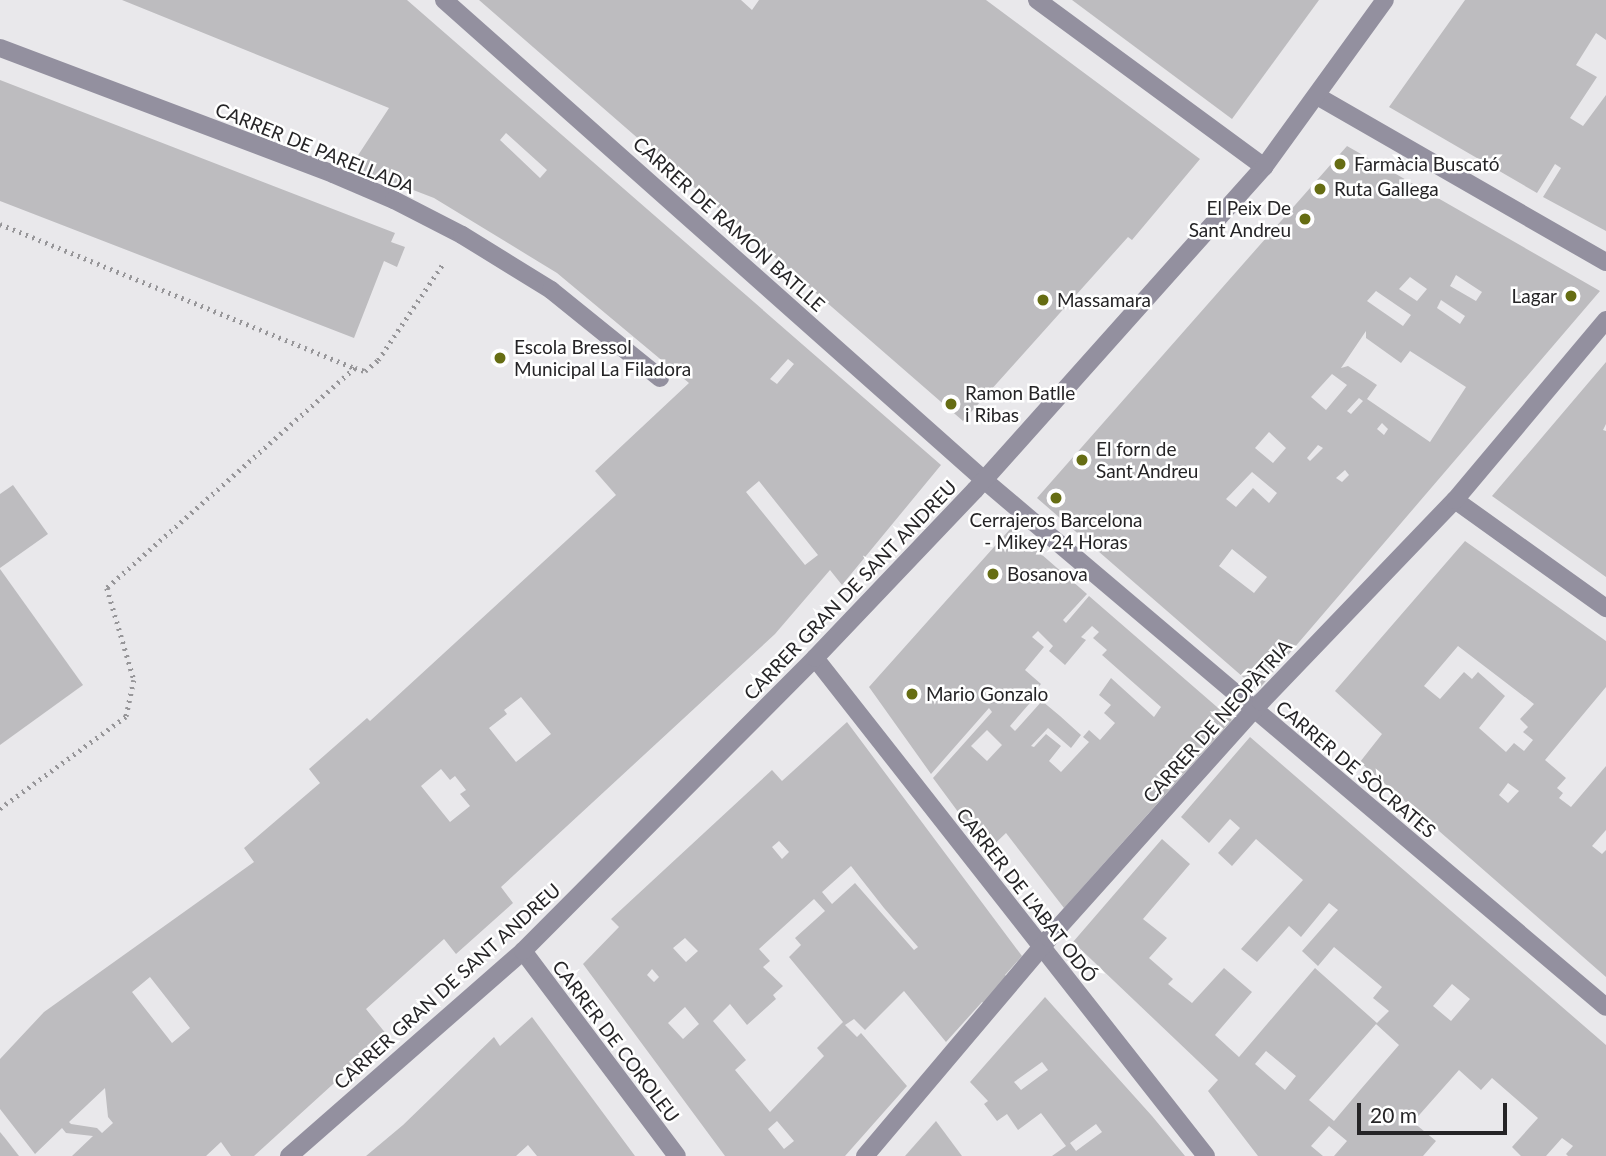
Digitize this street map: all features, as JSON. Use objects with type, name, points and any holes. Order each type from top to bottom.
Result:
[{"type":"street","name":"CARRER DE RAMON BATLLE","points":[[444,0],[984,480]]},
{"type":"street","points":[[1037,0],[1264,167]]},
{"type":"street","name":"CARRER GRAN DE SANT ANDREU","points":[[289,1156],[523,951],[815,658],[984,480],[1264,167],[1385,0]]},
{"type":"street","name":"CARRER DE PARELLADA","points":[[0,48],[333,174],[394,200],[462,235],[551,290],[660,378]]},
{"type":"street","points":[[1317,96],[1606,262]]},
{"type":"street","name":"CARRER DE NEOPÀTRIA","points":[[865,1156],[1041,948],[1254,711],[1455,500],[1606,320]]},
{"type":"street","name":"CARRER DE SÒCRATES","points":[[984,480],[1606,1007]]},
{"type":"street","points":[[1455,500],[1606,608]]},
{"type":"street","name":"CARRER DE L'ABAT ODÓ","points":[[815,658],[1206,1156]]},
{"type":"street","name":"CARRER DE COROLEU","points":[[523,951],[677,1156]]},
{"type":"path","points":[[0,224],[365,371],[378,360],[462,235]]},
{"type":"path","points":[[0,809],[127,717],[134,680],[107,588],[355,368]]},
{"type":"building","points":[[122,0],[407,0],[941,465],[842,585],[830,570],[775,634],[501,887],[513,903],[456,954],[444,939],[366,1009],[387,1035],[254,1156],[231,1156],[221,1142],[206,1156],[72,1156],[93,1136],[66,1133],[62,1128],[35,1154],[0,1109],[0,1059],[44,1012],[254,862],[244,848],[320,783],[309,769],[367,718],[370,721],[616,495],[595,471],[689,383],[557,273],[434,198],[351,166],[389,108]],"holes":[[[506,133],[547,170],[540,178],[500,140]],[[788,359],[794,364],[777,384],[770,379]],[[759,481],[818,555],[805,565],[746,492]],[[521,697],[551,734],[516,762],[489,728],[507,714],[504,710]],[[441,769],[450,780],[455,776],[466,790],[460,794],[470,806],[450,822],[421,786]],[[150,977],[190,1028],[172,1043],[132,992]],[[105,1088],[108,1117],[113,1123],[102,1133],[97,1128],[69,1122]]]},
{"type":"building","points":[[479,0],[741,0],[752,10],[759,0],[986,0],[1200,159],[1132,240],[1128,237],[963,421]]},
{"type":"building","points":[[1072,0],[1319,0],[1232,119]]},
{"type":"building","points":[[1465,0],[1606,0],[1606,40],[1596,33],[1576,65],[1597,77],[1570,118],[1583,126],[1606,95],[1606,231],[1543,197],[1561,168],[1555,164],[1537,193],[1389,107]]},
{"type":"building","points":[[0,80],[395,233],[391,242],[405,247],[397,267],[384,261],[354,338],[0,201]]},
{"type":"building","points":[[1347,146],[1600,291],[1258,690],[1037,498]],"holes":[[[1456,275],[1482,292],[1476,301],[1450,286]],[[1410,277],[1427,289],[1417,301],[1399,289]],[[1376,291],[1411,315],[1403,326],[1367,301]],[[1441,300],[1465,316],[1460,324],[1437,308]],[[1366,331],[1366,338],[1401,363],[1410,351],[1466,387],[1430,442],[1367,399],[1377,385],[1348,366],[1341,368]],[[1332,374],[1347,385],[1326,410],[1311,397]],[[1359,398],[1363,401],[1351,414],[1347,411]],[[1382,423],[1388,429],[1384,435],[1377,429]],[[1269,432],[1286,448],[1273,463],[1255,448]],[[1318,445],[1323,448],[1310,461],[1307,458]],[[1345,470],[1349,475],[1342,482],[1336,478]],[[1252,472],[1277,493],[1269,503],[1253,488],[1236,507],[1226,499]],[[1232,549],[1267,577],[1254,593],[1219,566]]]},
{"type":"building","points":[[1606,362],[1606,424],[1603,430],[1606,431],[1606,577],[1492,496]]},
{"type":"building","points":[[13,485],[48,534],[0,568],[0,494]]},
{"type":"building","points":[[1011,528],[1087,594],[1063,620],[1066,623],[1089,596],[1232,720],[1064,908],[1006,833],[987,851],[933,778],[992,712],[989,708],[931,774],[869,687]],"holes":[[[1092,626],[1099,632],[1093,638],[1107,650],[1102,655],[1161,707],[1154,717],[1111,678],[1099,695],[1111,705],[1104,713],[1115,723],[1100,740],[1089,730],[1083,737],[1089,742],[1061,772],[1049,761],[1061,746],[1046,734],[1034,747],[1031,746],[1048,728],[1071,748],[1081,735],[1060,716],[1042,701],[1015,731],[1010,726],[1036,696],[1033,693],[1041,684],[1025,670],[1044,647],[1032,637],[1038,631],[1053,646],[1049,651],[1065,665],[1086,640],[1081,637]],[[987,730],[1002,745],[987,761],[971,746]]]},
{"type":"building","points":[[1465,541],[1606,641],[1606,687],[1545,760],[1566,778],[1557,788],[1563,793],[1559,798],[1571,807],[1606,766],[1606,830],[1592,846],[1602,854],[1606,850],[1606,977],[1360,762],[1382,734],[1335,691]],"holes":[[[1458,646],[1534,704],[1520,719],[1528,727],[1523,732],[1533,740],[1524,751],[1514,743],[1506,752],[1479,728],[1505,696],[1478,672],[1472,679],[1464,672],[1440,699],[1424,686]],[[1508,783],[1519,791],[1508,803],[1499,795]]]},
{"type":"building","points":[[0,569],[83,685],[0,745]]},
{"type":"building","points":[[847,722],[1022,956],[1005,975],[1008,978],[946,1042],[904,991],[865,1030],[854,1019],[845,1025],[857,1037],[861,1033],[907,1086],[845,1156],[725,1156],[583,964],[619,927],[611,919],[772,770],[782,781]],"holes":[[[779,841],[789,852],[782,859],[772,847]],[[851,866],[918,947],[914,950],[855,883],[832,904],[822,892]],[[814,899],[825,911],[795,938],[801,945],[789,957],[843,1022],[817,1048],[824,1056],[770,1112],[735,1070],[746,1060],[713,1021],[730,1004],[747,1025],[776,999],[773,995],[783,986],[763,967],[770,961],[759,949]],[[685,938],[698,951],[686,962],[673,948]],[[652,969],[659,977],[654,982],[647,975]],[[685,1007],[699,1024],[683,1039],[668,1023]],[[777,1121],[794,1141],[784,1149],[768,1129]]]},
{"type":"building","points":[[1250,737],[1606,1045],[1606,1156],[1568,1156],[1566,1154],[1573,1146],[1562,1138],[1546,1156],[1521,1156],[1512,1147],[1538,1118],[1492,1078],[1481,1090],[1459,1070],[1413,1122],[1436,1141],[1423,1156],[1334,1156],[1347,1141],[1329,1126],[1311,1146],[1323,1156],[1258,1156],[1208,1091],[1218,1080],[1073,942],[1162,839],[1190,864],[1143,919],[1167,938],[1149,958],[1173,979],[1168,984],[1192,1003],[1224,968],[1252,992],[1215,1035],[1239,1057],[1315,968],[1377,1023],[1389,1011],[1373,998],[1382,987],[1334,947],[1318,966],[1302,951],[1338,910],[1329,903],[1301,937],[1289,926],[1257,962],[1241,949],[1303,880],[1256,839],[1232,866],[1218,853],[1240,828],[1230,819],[1209,843],[1181,817]],"holes":[[[1452,984],[1470,999],[1451,1021],[1433,1006]],[[1376,1024],[1399,1045],[1334,1121],[1309,1100]],[[1266,1051],[1296,1076],[1285,1090],[1255,1064]]]},
{"type":"building","points":[[1045,997],[1185,1156],[1052,1156],[1066,1146],[1041,1113],[1018,1130],[1007,1114],[997,1121],[984,1104],[988,1101],[970,1082]],"holes":[[[1042,1062],[1048,1070],[1021,1090],[1014,1082]],[[1096,1124],[1102,1132],[1076,1151],[1070,1143]]]},
{"type":"building","points":[[532,1017],[635,1156],[537,1156],[528,1145],[516,1156],[366,1156],[403,1125],[494,1037],[500,1046]]},
{"type":"building","points":[[936,1121],[962,1156],[905,1156]]},
{"type":"building","points":[[0,1132],[5,1138],[19,1156],[0,1156]]},
{"type":"place","name":"Farmàcia Buscató","points":[[1340,164]]},
{"type":"place","name":"Ruta Gallega","points":[[1320,189]]},
{"type":"place","name":"El Peix De Sant Andreu","points":[[1305,219]]},
{"type":"place","name":"Lagar","points":[[1571,296]]},
{"type":"place","name":"Massamara","points":[[1043,300]]},
{"type":"place","name":"Escola Bressol Municipal La Filadora","points":[[500,358]]},
{"type":"place","name":"Ramon Batlle i Ribas","points":[[951,404]]},
{"type":"place","name":"El forn de Sant Andreu","points":[[1082,460]]},
{"type":"place","name":"Cerrajeros Barcelona - Mikey 24 Horas","points":[[1056,498]]},
{"type":"place","name":"Bosanova","points":[[993,574]]},
{"type":"place","name":"Mario Gonzalo","points":[[912,694]]}]
